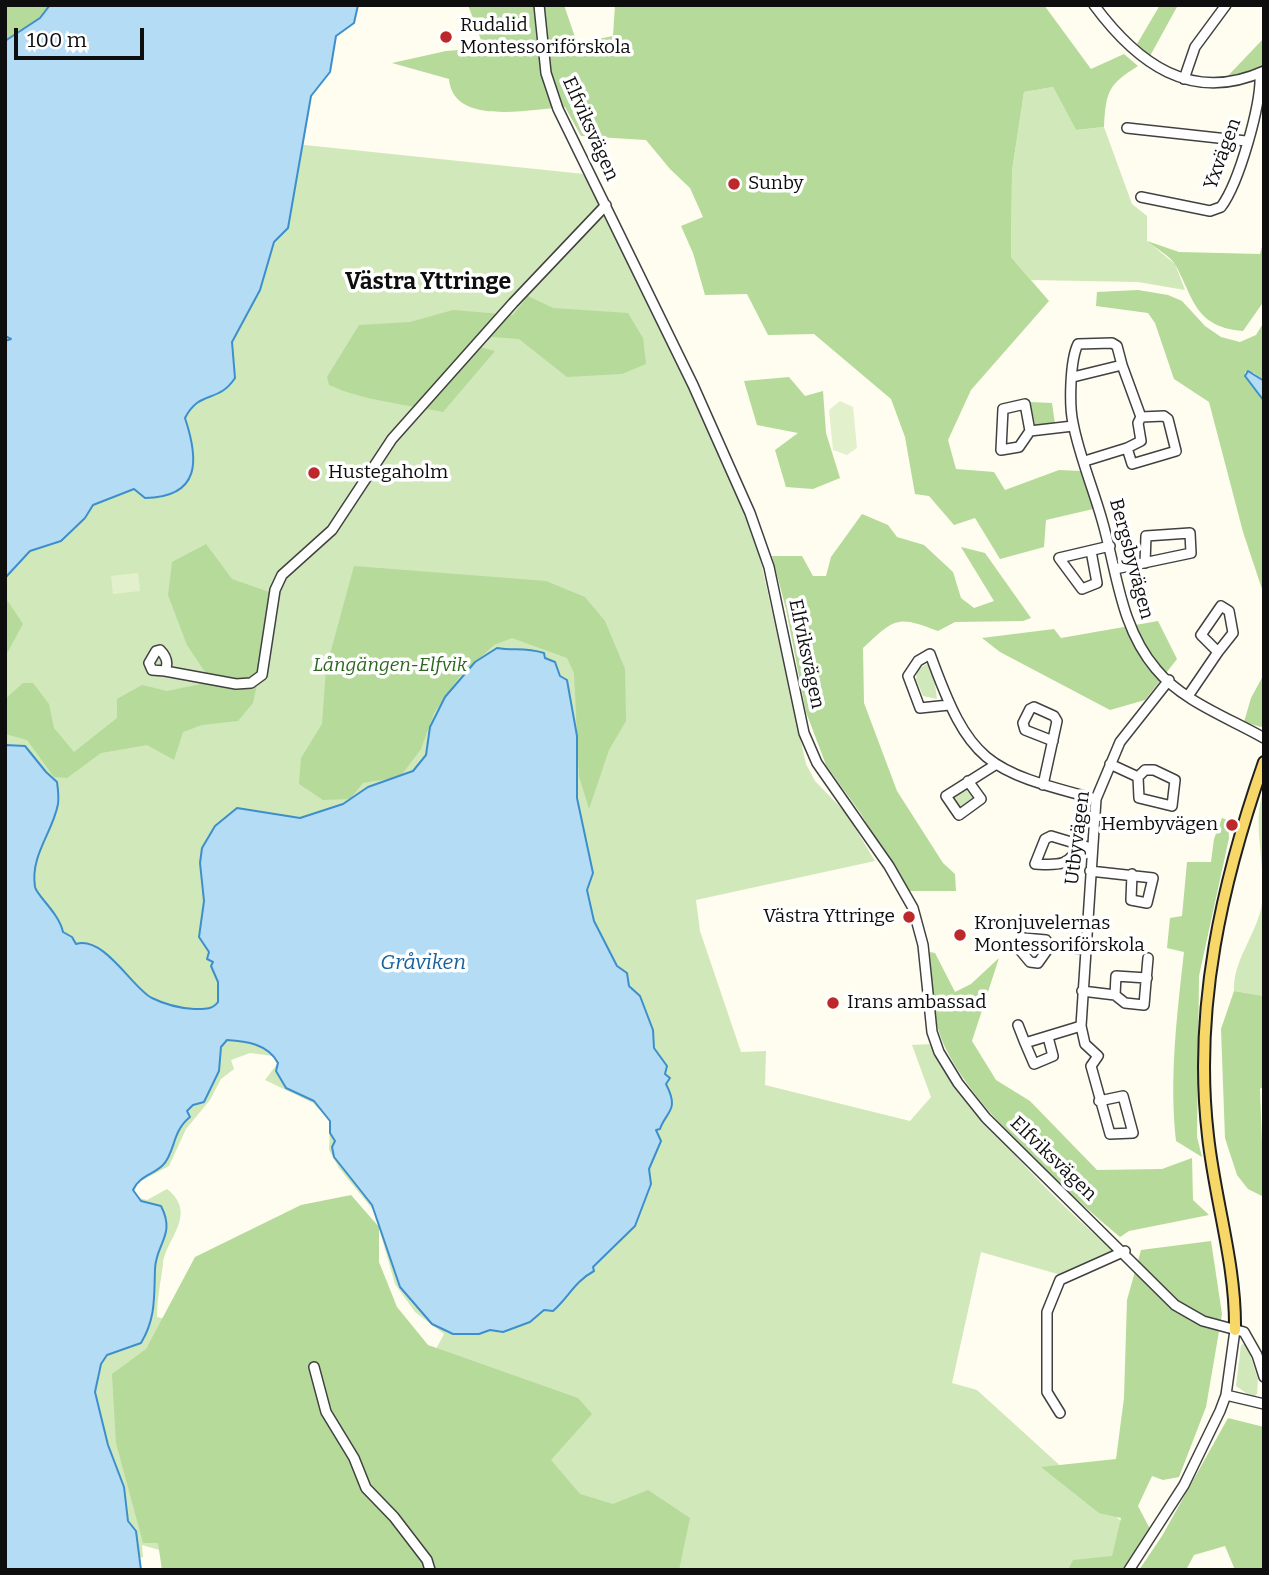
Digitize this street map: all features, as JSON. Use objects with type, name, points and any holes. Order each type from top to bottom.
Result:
[{"type":"main road","points":[[1235,1330],[1234,1282],[1207,1135],[1205,1031],[1209,976],[1227,878],[1264,762]]},
{"type":"street","name":"Elfviksvägen","points":[[539,5],[546,73],[558,109],[693,385],[750,513],[769,567],[804,733],[817,763],[889,866],[913,908],[923,945],[932,1032],[939,1052],[958,1083],[986,1118],[1027,1161],[1125,1251],[1184,1311],[1203,1321],[1235,1330]]},
{"type":"street","points":[[1094,5],[1127,44],[1152,65],[1184,79],[1213,84],[1262,72]]},
{"type":"street","points":[[1184,79],[1195,47],[1226,5]]},
{"type":"street","name":"Yxvägen","points":[[1141,197],[1210,211],[1221,207],[1227,199],[1259,106],[1262,72]]},
{"type":"street","points":[[1127,128],[1246,141]]},
{"type":"street","points":[[165,671],[236,684],[251,682],[262,675],[275,590],[282,575],[332,530],[392,439],[513,303],[606,205]]},
{"type":"street","name":"Bergsbyvägen","points":[[1122,365],[1115,345],[1081,342],[1074,355],[1071,411],[1073,426],[1110,546],[1130,628],[1157,671],[1188,696],[1264,738]]},
{"type":"street","points":[[1073,377],[1122,365],[1141,417],[1138,424],[1141,441],[1085,461]]},
{"type":"street","points":[[1030,431],[1025,404],[1003,409],[1001,450],[1019,447],[1030,431],[1073,426]]},
{"type":"street","points":[[1127,448],[1132,464],[1176,451],[1168,419],[1164,416],[1141,417]]},
{"type":"street","points":[[1115,569],[1145,563],[1191,553],[1190,533],[1146,536],[1145,563]]},
{"type":"street","points":[[1091,551],[1097,583],[1082,589],[1059,558],[1110,546]]},
{"type":"street","points":[[1188,696],[1233,633],[1229,611],[1222,606],[1201,635],[1219,652]]},
{"type":"street","points":[[948,705],[920,708],[908,676],[918,661],[930,654],[948,705],[967,739],[995,765],[1043,785],[1096,799]]},
{"type":"street","name":"Utbyvägen","points":[[1081,1026],[1096,799],[1121,742],[1169,680]]},
{"type":"street","points":[[1043,785],[1053,741]]},
{"type":"street","points":[[1110,764],[1138,777]]},
{"type":"street","points":[[968,781],[995,765]]},
{"type":"street","points":[[1150,769],[1175,780],[1172,806],[1139,798],[1138,777],[1150,769]]},
{"type":"street","points":[[1079,845],[1073,859],[1066,864],[1035,864],[1049,836],[1091,848]]},
{"type":"street","points":[[1090,871],[1132,874]]},
{"type":"street","points":[[1050,946],[1085,949]]},
{"type":"street","points":[[1082,991],[1115,995],[1125,1003],[1144,1005],[1148,958]]},
{"type":"street","points":[[1115,995],[1116,976],[1147,978]]},
{"type":"street","points":[[1018,1025],[1034,1064],[1053,1056],[1048,1037]]},
{"type":"street","points":[[1025,1043],[1081,1026],[1085,1044],[1098,1056],[1091,1066],[1099,1101],[1110,1134],[1133,1133],[1123,1096],[1099,1101]]},
{"type":"street","points":[[1060,1413],[1047,1392],[1047,1312],[1060,1280],[1125,1251]]},
{"type":"street","points":[[1129,1570],[1184,1485],[1226,1395],[1235,1330],[1244,1332],[1249,1339],[1264,1377]]},
{"type":"street","points":[[314,1367],[326,1412],[354,1458],[366,1488],[394,1517],[427,1560],[430,1570]]},
{"type":"street","points":[[1226,1395],[1254,1404],[1263,1400]]},
{"type":"green space","points":[[5,5],[50,5],[40,18],[5,41]]},
{"type":"green space","points":[[468,5],[564,5],[577,43],[613,36],[615,5],[1044,5],[1091,69],[1124,54],[1138,66],[1120,78],[1111,90],[1106,105],[1104,127],[1076,130],[1053,87],[1024,92],[1012,171],[1011,257],[1049,301],[971,390],[948,440],[956,469],[994,472],[1005,490],[1059,470],[1082,471],[1093,509],[1046,520],[1044,547],[1000,559],[975,518],[954,525],[929,496],[915,494],[905,437],[891,399],[814,334],[768,335],[747,294],[705,295],[693,253],[681,226],[703,217],[690,188],[646,140],[581,136],[565,107],[514,112],[478,109],[464,104],[454,94],[449,79],[392,63],[446,51],[484,48]]},
{"type":"green space","points":[[1160,5],[1178,5],[1150,56],[1137,44]]},
{"type":"green space","points":[[1264,38],[1264,65],[1224,80]]},
{"type":"green space","points":[[1053,87],[1076,130],[1104,127],[1132,204],[1147,216],[1147,241],[1175,264],[1185,290],[1138,282],[1031,280],[1011,257],[1012,171],[1024,92]]},
{"type":"green space","name":"Långängen-Elfvik","points":[[170,131],[584,174],[716,445],[747,518],[760,558],[806,764],[815,781],[846,813],[875,861],[696,900],[700,931],[741,1052],[766,1051],[765,1085],[910,1121],[931,1097],[912,1045],[931,1044],[971,1102],[1017,1157],[1093,1233],[1120,1256],[1068,1277],[981,1252],[952,1383],[977,1390],[1143,1541],[1122,1570],[202,1570],[186,1558],[142,1545],[143,1557],[133,1559],[5,1570],[5,467]],"holes":[[[250,1053],[273,1056],[277,1064],[265,1080],[313,1103],[330,1121],[329,1150],[339,1168],[374,1211],[395,1284],[415,1312],[444,1334],[437,1347],[426,1417],[207,1328],[157,1317],[163,1264],[178,1227],[180,1208],[176,1198],[167,1189],[147,1200],[136,1197],[134,1188],[137,1183],[169,1166],[186,1129],[210,1100],[221,1079],[234,1069],[231,1060]]]},
{"type":"green space","points":[[1264,240],[1264,301],[1243,331],[1215,324],[1205,317],[1192,300],[1174,262],[1147,241],[1179,252],[1260,254]]},
{"type":"green space","points":[[1138,290],[1168,295],[1182,301],[1205,326],[1221,337],[1240,342],[1256,335],[1264,322],[1264,381],[1254,373],[1245,372],[1245,376],[1264,401],[1264,595],[1243,532],[1209,402],[1174,379],[1155,323],[1148,313],[1096,306],[1097,292]]},
{"type":"green space","points":[[528,296],[553,308],[628,313],[643,338],[646,364],[622,374],[567,377],[519,339],[492,337],[480,347],[495,351],[443,412],[370,398],[329,385],[327,377],[359,325],[410,322],[453,310],[513,315]]},
{"type":"green space","points":[[789,377],[805,396],[823,391],[826,433],[840,478],[813,489],[786,487],[775,450],[798,433],[757,425],[744,381]]},
{"type":"green space","points":[[840,401],[853,407],[857,448],[847,455],[833,450],[829,410]]},
{"type":"green space","points":[[1030,402],[1052,403],[1055,424],[1036,428]]},
{"type":"green space","points":[[862,514],[888,525],[897,537],[924,545],[953,572],[961,598],[974,608],[994,601],[961,547],[985,553],[1031,618],[1023,621],[955,622],[938,631],[905,621],[897,622],[882,630],[863,648],[864,703],[897,791],[943,863],[955,874],[956,891],[908,891],[861,814],[826,765],[806,712],[786,609],[772,556],[802,556],[813,576],[826,576],[831,557]]},
{"type":"green space","points":[[206,544],[232,579],[269,592],[262,662],[253,703],[238,721],[202,725],[183,732],[174,760],[147,745],[101,753],[67,778],[54,777],[27,740],[5,734],[5,699],[23,683],[33,683],[49,704],[54,728],[74,752],[117,718],[117,699],[142,685],[167,691],[213,684],[187,645],[168,595],[172,562]]},
{"type":"green space","points":[[354,566],[546,581],[585,597],[605,621],[625,669],[626,721],[609,750],[589,809],[579,776],[574,673],[567,658],[512,638],[494,645],[459,677],[434,713],[421,749],[400,777],[363,783],[350,799],[323,800],[299,784],[301,758],[322,724],[326,669]]},
{"type":"green space","points":[[138,573],[140,591],[113,594],[111,576]]},
{"type":"green space","points":[[5,597],[23,624],[5,657]]},
{"type":"green space","points":[[1158,621],[1177,659],[1145,700],[1110,710],[1000,652],[982,638],[1054,629],[1061,638]]},
{"type":"green space","points":[[927,664],[933,668],[937,699],[923,696],[916,679],[918,669]]},
{"type":"green space","points":[[1264,674],[1264,725],[1261,727],[1244,722],[1251,698]]},
{"type":"green space","points":[[966,786],[975,798],[963,809],[952,801],[953,796]]},
{"type":"green space","points":[[1264,790],[1264,996],[1234,991],[1240,960],[1261,909],[1263,880],[1259,818]]},
{"type":"green space","points":[[1222,818],[1228,820],[1229,838],[1199,976],[1197,1137],[1202,1157],[1176,1141],[1174,1070],[1184,952],[1167,948],[1170,918],[1182,916],[1187,862],[1211,862],[1214,839]]},
{"type":"green space","points":[[930,952],[935,953],[955,992],[971,984],[999,958],[972,1041],[996,1080],[1030,1101],[1097,1170],[1162,1169],[1192,1158],[1193,1200],[1209,1215],[1129,1231],[1120,1237],[1072,1195],[991,1114],[951,1058],[934,1013]]},
{"type":"green space","points":[[1234,991],[1264,996],[1264,1086],[1260,1089],[1264,1197],[1248,1189],[1237,1175],[1225,1138],[1221,1029]]},
{"type":"green space","points":[[351,1195],[379,1227],[379,1262],[397,1307],[428,1345],[578,1398],[592,1414],[551,1460],[580,1494],[613,1504],[648,1490],[690,1518],[679,1570],[162,1570],[158,1543],[143,1543],[116,1443],[112,1374],[146,1349],[195,1257],[301,1205]]},
{"type":"green space","points":[[1211,1241],[1222,1314],[1206,1407],[1179,1477],[1163,1480],[1152,1476],[1138,1506],[1150,1529],[1122,1570],[1068,1570],[1073,1560],[1112,1556],[1121,1518],[1099,1513],[1041,1467],[1116,1459],[1124,1398],[1127,1300],[1141,1250]]},
{"type":"green space","points":[[1246,1343],[1258,1379],[1257,1394],[1253,1398],[1236,1386],[1241,1345]]},
{"type":"green space","points":[[1228,1418],[1264,1427],[1264,1570],[1235,1570],[1225,1546],[1194,1555],[1186,1570],[1139,1570],[1162,1536]]},
{"type":"water","points":[[50,5],[358,5],[354,23],[336,36],[330,72],[311,96],[288,228],[274,242],[260,290],[232,342],[235,378],[222,391],[197,403],[185,418],[193,448],[191,473],[186,483],[177,491],[163,496],[145,498],[134,489],[93,505],[85,518],[61,541],[30,551],[5,578],[5,341],[11,339],[5,336],[5,41],[40,18]]},
{"type":"water","points":[[1248,371],[1264,381],[1264,401],[1245,376]]},
{"type":"water","name":"Gråviken","points":[[497,648],[544,653],[545,658],[555,662],[560,676],[567,680],[577,736],[577,798],[593,873],[587,890],[594,921],[617,966],[627,973],[629,986],[640,996],[653,1030],[654,1048],[667,1066],[665,1074],[670,1078],[666,1084],[672,1105],[660,1129],[656,1130],[661,1141],[649,1169],[651,1184],[635,1226],[553,1311],[544,1310],[530,1322],[503,1332],[490,1330],[479,1334],[453,1334],[432,1324],[400,1287],[372,1205],[334,1157],[332,1147],[335,1141],[330,1133],[330,1121],[314,1101],[286,1088],[276,1071],[278,1063],[268,1052],[249,1043],[227,1040],[221,1047],[219,1071],[204,1102],[193,1105],[187,1111],[190,1117],[180,1129],[163,1165],[139,1182],[133,1190],[141,1201],[161,1206],[167,1224],[156,1260],[152,1316],[141,1343],[107,1355],[101,1364],[95,1392],[108,1445],[124,1487],[128,1521],[136,1531],[141,1570],[5,1570],[5,745],[25,746],[57,782],[58,804],[34,875],[37,891],[57,918],[63,932],[72,937],[76,944],[87,943],[97,947],[152,998],[177,1007],[208,1008],[218,1002],[218,982],[211,966],[213,962],[207,959],[209,952],[199,937],[204,901],[200,863],[202,848],[215,826],[237,808],[300,818],[343,804],[368,787],[413,771],[426,755],[430,727],[445,697],[475,662]]},
{"type":"place","name":"Rudalid Montessoriförskola","points":[[446,37]]},
{"type":"place","name":"Sunby","points":[[734,184]]},
{"type":"place","name":"Hustegaholm","points":[[314,473]]},
{"type":"place","name":"Hembyvägen","points":[[1232,825]]},
{"type":"place","name":"Västra Yttringe","points":[[909,917]]},
{"type":"place","name":"Kronjuvelernas Montessoriförskola","points":[[960,935]]},
{"type":"place","name":"Irans ambassad","points":[[833,1003]]},
{"type":"district","name":"Västra Yttringe","points":[[428,283]]}]
